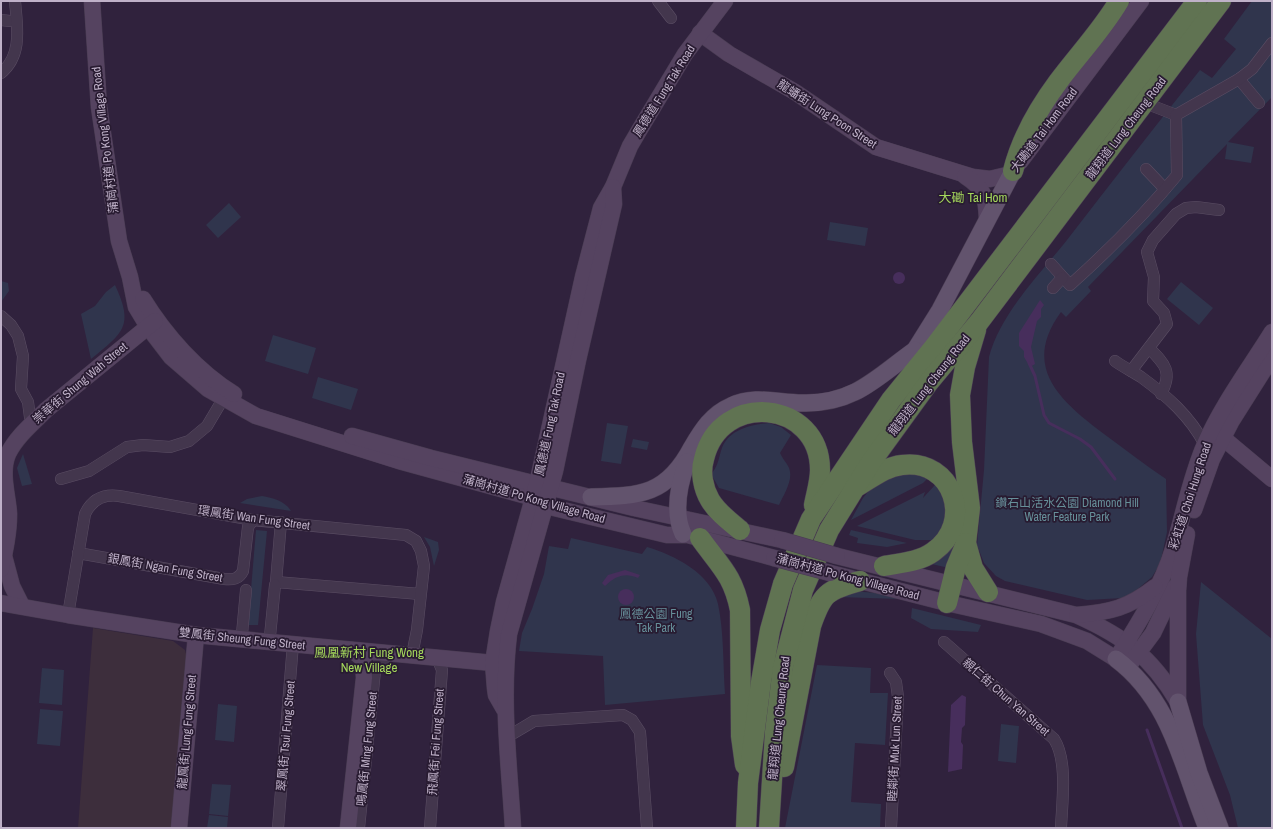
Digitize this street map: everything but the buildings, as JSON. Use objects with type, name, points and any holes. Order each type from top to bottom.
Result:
[{"type":"highway","points":[[1012,172],[1019,149],[1025,136],[1058,82],[1106,21],[1118,1]]},
{"type":"highway","name":"龍翔道 Lung Cheung Road","points":[[746,828],[748,783],[770,630],[783,584],[811,519],[858,448],[909,376],[931,351],[1197,1]]},
{"type":"highway","name":"龍翔道 Lung Cheung Road","points":[[769,821],[783,667],[804,590],[829,530],[858,486],[871,462],[929,382],[979,322],[1145,103],[1220,1]]},
{"type":"highway","points":[[947,603],[959,557],[966,543],[970,508],[962,442],[960,395],[965,367],[979,322]]},
{"type":"highway","points":[[740,530],[718,511],[710,499],[704,485],[703,462],[711,438],[721,427],[734,418],[754,412],[771,412],[788,417],[801,426],[815,445],[820,462],[820,477],[811,519]]},
{"type":"highway","points":[[858,486],[888,468],[903,465],[915,465],[929,469],[939,476],[948,486],[953,496],[955,506],[954,521],[951,532],[943,544],[931,554],[917,560],[884,566]]},
{"type":"highway","points":[[692,536],[725,570],[736,592],[740,610],[741,736],[748,783]]},
{"type":"highway","points":[[966,543],[973,568],[988,592]]},
{"type":"highway","points":[[769,821],[785,764],[810,626],[816,610],[831,581],[860,581]]},
{"type":"main road","name":"蒲崗村道 Po Kong Village Road","points":[[92,1],[99,107],[115,222],[121,251],[130,277],[152,323],[160,344],[183,369],[223,400],[274,423],[398,461],[542,494],[591,497],[724,529],[740,530],[782,540],[837,556],[884,566],[1076,615],[1112,631],[1127,642]]},
{"type":"main road","name":"鳳德道 Fung Tak Road","points":[[513,828],[507,737],[499,667],[504,602],[542,494],[583,277],[601,208],[613,187],[630,146],[685,54],[725,1]]},
{"type":"main road","name":"大磡道 Tai Hom Road","points":[[909,376],[915,350],[940,310],[1012,172],[1141,1]]},
{"type":"main road","name":"龍蟠街 Lung Poon Street","points":[[700,34],[728,54],[795,92],[876,148],[964,175],[990,179],[1012,172]]},
{"type":"main road","name":"龍蟠街 Lung Poon Street","points":[[964,175],[983,192],[986,199],[987,219]]},
{"type":"main road","name":"蒲崗村道 Po Kong Village Road","points":[[152,323],[176,342],[213,379],[234,394],[267,410],[416,454],[667,535],[692,536],[774,558],[831,581]]},
{"type":"main road","name":"崇華街 Shung Wah Street","points":[[2,562],[8,530],[9,514],[4,476],[5,463],[8,454],[31,425],[46,410],[152,323]]},
{"type":"main road","name":"彩虹道 Choi Hung Road","points":[[1122,663],[1127,642],[1158,585],[1173,549],[1188,494],[1205,445],[1215,424],[1272,332]]},
{"type":"main road","points":[[591,497],[635,495],[649,492],[674,474],[689,454],[709,422],[730,406],[759,399],[807,403],[845,396],[877,380],[915,350]]},
{"type":"main road","name":"彩虹道 Choi Hung Road","points":[[1220,828],[1199,773],[1178,702],[1179,577],[1194,510],[1212,459],[1272,357]]},
{"type":"main road","points":[[1205,445],[1216,438],[1223,438],[1272,479]]},
{"type":"main road","points":[[689,454],[682,475],[678,518],[692,536]]},
{"type":"main road","points":[[2,562],[22,606]]},
{"type":"main road","name":"彩虹道 Choi Hung Road","points":[[1122,663],[1140,653],[1153,633],[1179,577]]},
{"type":"main road","name":"蒲崗村道 Po Kong Village Road","points":[[860,581],[947,603],[1042,624],[1087,641],[1122,663]]},
{"type":"main road","points":[[1076,615],[1109,612],[1137,600],[1158,585]]},
{"type":"main road","name":"雙鳳街 Sheung Fung Street","points":[[1,602],[68,615],[196,635],[412,655],[499,667]]},
{"type":"main road","name":"龍鳳街 Lung Fung Street","points":[[179,828],[196,635]]},
{"type":"main road","name":"彩虹道 Choi Hung Road","points":[[1127,642],[1156,670],[1178,702]]},
{"type":"main road","points":[[352,650],[363,659],[364,678]]},
{"type":"main road","points":[[364,678],[375,660],[391,654]]},
{"type":"main road","points":[[1122,663],[1148,690],[1166,717],[1207,828]]},
{"type":"main road","name":"鳴鳳街 Ming Fung Street","points":[[348,828],[364,678]]},
{"type":"street","points":[[1,73],[11,64],[16,53],[17,41],[15,1]]},
{"type":"street","points":[[658,1],[671,18]]},
{"type":"street","points":[[1176,115],[1239,79],[1252,69],[1272,43]]},
{"type":"street","points":[[1239,79],[1259,103]]},
{"type":"street","points":[[1145,103],[1176,115]]},
{"type":"street","points":[[1051,264],[1062,278],[1070,285],[1177,175],[1176,115]]},
{"type":"street","points":[[1146,169],[1165,189]]},
{"type":"street","points":[[1131,370],[1165,329],[1167,320],[1164,313],[1153,301],[1154,277],[1148,257],[1150,244],[1180,211],[1196,207],[1219,210]]},
{"type":"street","points":[[1053,288],[1062,278]]},
{"type":"street","points":[[1,316],[11,325],[18,336],[23,356],[22,389],[28,402],[31,425]]},
{"type":"street","points":[[1149,348],[1167,371],[1167,380],[1161,394]]},
{"type":"street","points":[[1115,361],[1131,370],[1191,421],[1205,445]]},
{"type":"street","points":[[61,479],[89,472],[127,447],[143,445],[170,447],[189,441],[207,426],[223,400]]},
{"type":"street","points":[[28,402],[46,410]]},
{"type":"street","name":"環鳳街 Wan Fung Street","points":[[68,615],[85,514],[95,501],[105,496],[120,496],[252,520],[406,535],[416,541],[421,551],[424,566],[420,594],[418,630],[412,655]]},
{"type":"street","name":"銀鳳街 Ngan Fung Street","points":[[78,553],[224,579],[234,579],[241,574],[244,566],[248,527],[252,520]]},
{"type":"street","points":[[270,636],[281,522]]},
{"type":"street","points":[[276,583],[420,594]]},
{"type":"street","points":[[242,634],[246,590]]},
{"type":"street","name":"親仁街 Chun Yan Street","points":[[944,642],[1058,744],[1062,761],[1061,828]]},
{"type":"street","name":"翠鳳街 Tsui Fung Street","points":[[278,828],[293,644]]},
{"type":"street","name":"鳴鳳街 Ming Fung Street","points":[[359,828],[375,671],[379,663],[391,654]]},
{"type":"street","name":"飛鳳街 Fei Fung Street","points":[[430,828],[442,670],[437,658]]},
{"type":"street","name":"睦鄰街 Muk Lun Street","points":[[890,673],[896,682],[898,697],[891,828]]},
{"type":"street","points":[[507,737],[534,721],[623,715],[632,720],[640,732],[647,828]]},
{"type":"shaded area","points":[[897,272],[901,272],[905,278],[901,284],[897,284],[893,280],[893,276]]},
{"type":"shaded area","points":[[1040,300],[1044,305],[1041,309],[1041,317],[1037,321],[1031,347],[1035,364],[1030,367],[1024,357],[1024,351],[1019,346],[1019,333]]},
{"type":"shaded area","points":[[625,570],[640,575],[638,578],[629,575],[616,577],[605,586],[602,583],[608,575]]},
{"type":"shaded area","points":[[626,589],[632,591],[634,597],[632,603],[626,605],[620,603],[618,597],[620,591]]},
{"type":"shaded area","points":[[93,628],[173,641],[185,650],[187,658],[173,828],[78,828]]},
{"type":"shaded area","points":[[962,695],[966,697],[965,725],[962,728],[961,742],[963,745],[962,769],[948,772],[951,705]]},
{"type":"green space","name":"鑽石山活水公園 Diamond Hill Water Feature Park","points":[[1252,1],[1272,1],[1272,97],[1228,142],[1254,147],[1251,163],[1225,159],[1227,144],[1088,287],[1091,291],[1066,317],[1061,312],[1049,332],[1045,350],[1046,367],[1051,382],[1061,396],[1088,422],[1166,479],[1167,532],[1160,564],[1152,577],[1133,593],[1123,598],[1087,600],[1005,581],[996,576],[984,563],[977,545],[984,470],[989,357],[994,341],[1011,310],[1033,281],[1067,240],[1200,70],[1212,78],[1236,49],[1224,39]]},
{"type":"green space","points":[[229,203],[241,217],[218,238],[206,225]]},
{"type":"green space","points":[[830,222],[868,228],[865,246],[827,240]]},
{"type":"green space","points":[[1,281],[8,283],[9,291],[1,302]]},
{"type":"green space","points":[[1181,282],[1213,308],[1199,325],[1167,299]]},
{"type":"green space","points":[[115,285],[124,310],[122,327],[118,335],[91,359],[81,314],[95,306],[106,292]]},
{"type":"green space","points":[[273,335],[316,348],[308,374],[265,361]]},
{"type":"green space","points":[[318,377],[358,389],[351,410],[312,398]]},
{"type":"green space","points":[[607,423],[628,426],[621,464],[601,461]]},
{"type":"green space","points":[[769,423],[781,427],[791,435],[780,453],[790,471],[790,481],[779,505],[719,488],[711,474],[728,438],[734,433],[747,427]]},
{"type":"green space","points":[[633,439],[649,442],[647,450],[631,447]]},
{"type":"green space","points":[[23,454],[32,484],[22,486],[17,468]]},
{"type":"green space","points":[[898,469],[928,478],[923,483],[851,520],[863,498],[872,487]]},
{"type":"green space","points":[[935,485],[946,506],[945,518],[937,540],[915,540],[857,526],[925,492],[923,498]]},
{"type":"green space","points":[[262,496],[282,502],[291,511],[240,503],[247,499]]},
{"type":"green space","points":[[256,530],[267,531],[258,625],[248,625]]},
{"type":"green space","points":[[851,530],[907,543],[887,547],[857,543],[858,538],[849,535]]},
{"type":"green space","points":[[958,532],[949,568],[927,563]]},
{"type":"green space","points":[[424,537],[438,542],[439,550],[434,566],[430,547]]},
{"type":"green space","name":"鳳德公園 Fung Tak Park","points":[[571,538],[642,554],[647,547],[658,550],[679,560],[700,574],[714,593],[718,604],[722,637],[725,694],[605,705],[603,656],[519,651],[522,633],[544,574],[549,546],[568,549]]},
{"type":"green space","points":[[1201,582],[1272,639],[1272,828],[1238,828],[1230,795],[1203,725],[1196,634]]},
{"type":"green space","points":[[852,591],[877,593],[900,599],[838,597]]},
{"type":"green space","points":[[912,608],[981,625],[978,632],[931,629],[911,618]]},
{"type":"green space","points":[[817,665],[871,668],[870,693],[888,693],[885,745],[855,743],[851,802],[881,804],[880,828],[785,828]]},
{"type":"green space","points":[[42,668],[64,670],[62,705],[39,703]]},
{"type":"green space","points":[[218,704],[237,706],[234,742],[215,740]]},
{"type":"green space","points":[[40,709],[63,711],[60,746],[37,744]]},
{"type":"green space","points":[[1001,724],[1019,726],[1016,763],[998,761]]},
{"type":"green space","points":[[212,784],[231,785],[228,816],[209,814]]},
{"type":"green space","points":[[209,815],[228,817],[227,828],[207,828]]},
{"type":"waterway","points":[[1029,363],[1035,376],[1044,415],[1049,423],[1080,439],[1091,447],[1115,479]]},
{"type":"waterway","points":[[1147,730],[1182,828]]},
{"type":"district","name":"大磡 Tai Hom","points":[[973,197]]},
{"type":"district","name":"鳳凰新村 Fung Wong New Village","points":[[369,660]]}]
